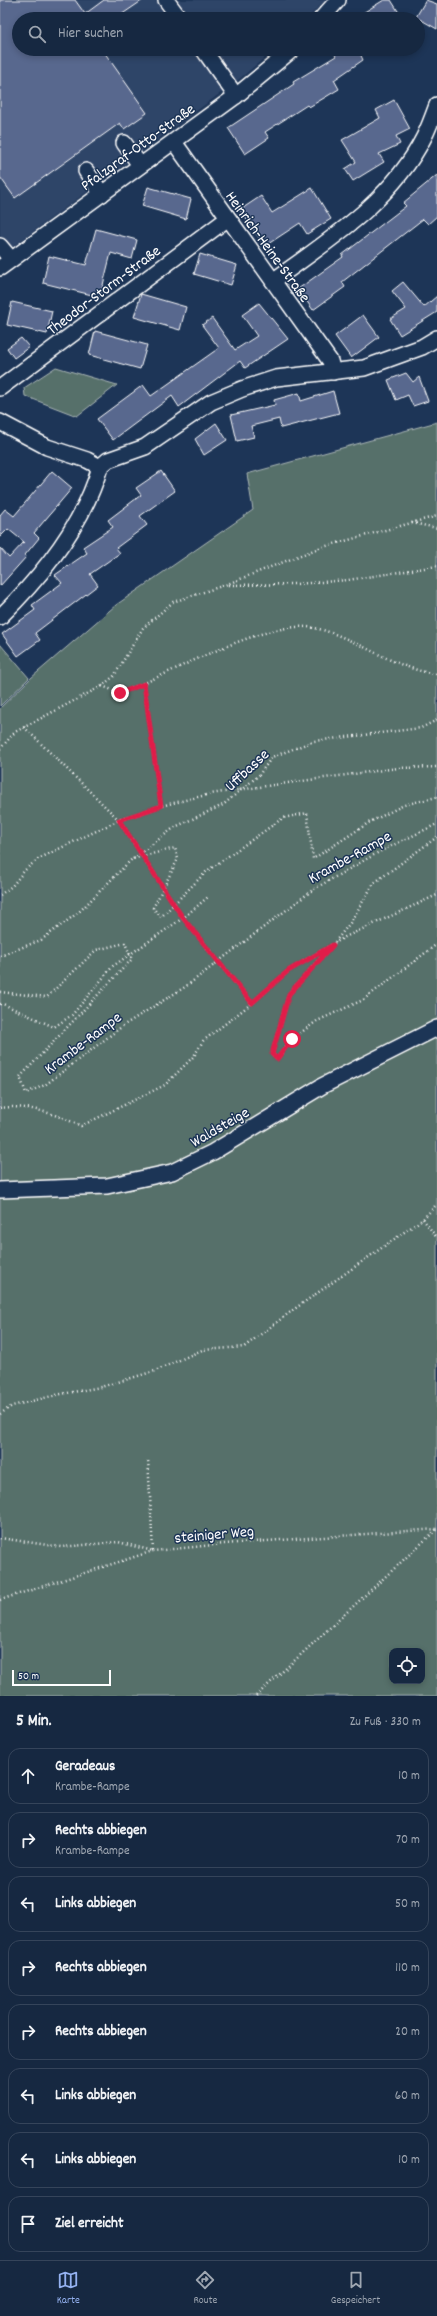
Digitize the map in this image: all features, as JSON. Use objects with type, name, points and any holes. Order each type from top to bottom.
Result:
[{"type":"street","points":[[166,0],[175,12]]},
{"type":"street","points":[[327,12],[338,0]]},
{"type":"street","points":[[208,56],[236,96]]},
{"type":"street","name":"Pfalzgraf-Otto-Straße","points":[[6,263],[236,96],[285,56]]},
{"type":"street","points":[[273,281],[370,208],[400,174],[420,143],[437,105]]},
{"type":"street","name":"Heinrich-Heine-Straße","points":[[174,142],[227,219],[330,361],[333,372]]},
{"type":"street","points":[[124,143],[140,165]]},
{"type":"street","points":[[86,171],[102,194]]},
{"type":"street","name":"Theodor-Storm-Straße","points":[[0,388],[227,219]]},
{"type":"street","points":[[0,246],[6,263]]},
{"type":"street","points":[[0,617],[18,600],[74,527],[89,500],[100,467],[108,460],[145,447],[211,402],[242,389],[276,378],[364,368],[422,347],[437,338]]},
{"type":"street","points":[[0,422],[47,447],[87,460],[100,467]]},
{"type":"street","name":"Waldsteige","points":[[0,1190],[107,1186],[172,1172],[212,1152],[322,1086],[437,1028]]},
{"type":"path","points":[[0,749],[15,732],[24,726],[102,686],[114,676],[143,628],[173,602],[225,585],[319,548],[437,516]]},
{"type":"path","points":[[411,523],[437,528]]},
{"type":"path","points":[[225,585],[296,584],[348,580],[437,566]]},
{"type":"path","points":[[102,686],[120,693],[144,684],[251,636],[293,628],[314,628],[343,637],[421,672],[437,674]]},
{"type":"path","points":[[144,684],[161,806]]},
{"type":"path","name":"Uffbasse","points":[[0,956],[41,940],[48,935],[78,912],[132,859],[174,827],[223,805],[259,775],[272,757],[314,741],[422,728],[437,720]]},
{"type":"path","points":[[24,726],[119,820],[139,854],[183,918],[252,1003]]},
{"type":"path","points":[[1,895],[38,859],[119,820],[161,806],[210,794],[398,768],[437,767]]},
{"type":"path","points":[[132,859],[175,848],[178,859],[153,908],[161,917],[207,871],[283,818],[307,813],[313,859],[370,822],[404,806],[437,797]]},
{"type":"path","name":"Krambe-Rampe","points":[[130,955],[132,959],[20,1078],[26,1093],[45,1085],[124,1025],[185,987],[314,889],[379,852],[437,824]]},
{"type":"path","name":"Krambe-Rampe","points":[[437,837],[374,883],[350,923],[333,945],[289,994],[272,1054],[277,1059],[292,1039],[317,1021],[363,1000],[437,944]]},
{"type":"path","points":[[0,1108],[17,1105],[65,1118],[81,1126],[165,1085],[194,1056],[203,1041],[252,1003],[288,971],[333,945],[437,895]]},
{"type":"path","points":[[0,1004],[54,1027],[72,1015],[113,966],[183,918],[208,897]]},
{"type":"path","points":[[0,992],[46,997],[96,950],[125,943],[130,955]]},
{"type":"path","points":[[0,1414],[12,1406],[56,1395],[101,1387],[156,1371],[202,1350],[244,1347],[423,1219],[437,1204]]},
{"type":"path","points":[[423,1219],[437,1238]]},
{"type":"path","points":[[0,1538],[61,1547],[118,1542],[153,1551],[148,1459]]},
{"type":"path","points":[[256,1696],[437,1529]]},
{"type":"path","name":"steiniger Weg","points":[[0,1600],[153,1551],[437,1529]]},
{"type":"shaded area","points":[[0,0],[325,0],[314,12],[12,12],[12,56],[267,56],[237,81],[0,256]]},
{"type":"green space","points":[[56,367],[117,385],[77,416],[25,396],[24,388]]},
{"type":"green space","points":[[437,422],[437,1696],[0,1696],[0,708],[31,678],[116,605],[253,510],[247,474]]},
{"type":"green space","points":[[0,644],[29,678],[0,706]]},
{"type":"building","points":[[0,0],[75,0],[84,12],[12,12],[12,56],[107,56],[147,113],[124,129],[120,123],[15,198],[0,177]]},
{"type":"building","points":[[104,0],[143,0],[125,12],[88,12]]},
{"type":"building","points":[[384,0],[391,0],[399,12],[364,12]]},
{"type":"building","points":[[426,0],[437,4],[437,29],[425,22],[425,12],[419,12]]},
{"type":"building","points":[[336,56],[361,56],[363,60],[334,80],[339,89],[309,107],[307,105],[265,132],[269,138],[245,154],[228,128],[294,84],[293,82]]},
{"type":"building","points":[[394,100],[410,129],[396,136],[400,144],[379,154],[384,162],[353,181],[345,169],[356,162],[342,140],[380,118],[376,110]]},
{"type":"building","points":[[437,175],[437,216],[428,224],[423,219],[342,282],[345,287],[313,310],[298,289],[343,257],[342,255],[406,206],[403,203]]},
{"type":"building","points":[[148,187],[191,199],[186,219],[142,206]]},
{"type":"building","points":[[312,188],[331,219],[307,234],[300,223],[265,246],[240,210],[261,196],[272,213]]},
{"type":"building","points":[[96,229],[137,240],[132,259],[111,253],[100,297],[43,283],[49,256],[86,265]]},
{"type":"building","points":[[200,254],[237,265],[231,285],[194,274]]},
{"type":"building","points":[[403,282],[424,307],[437,296],[437,312],[400,335],[390,319],[406,309],[392,291]]},
{"type":"building","points":[[141,294],[186,307],[180,330],[134,317]]},
{"type":"building","points":[[12,302],[52,311],[47,334],[7,325]]},
{"type":"building","points":[[259,303],[288,339],[245,368],[240,361],[179,407],[172,396],[113,440],[97,419],[143,385],[151,396],[219,348],[202,325],[212,318],[235,350],[257,336],[242,315]]},
{"type":"building","points":[[363,315],[379,337],[351,358],[335,336]]},
{"type":"building","points":[[95,331],[147,345],[140,369],[89,355]]},
{"type":"building","points":[[21,338],[29,347],[14,358],[7,348]]},
{"type":"building","points":[[406,373],[413,382],[419,377],[428,401],[413,406],[408,395],[396,400],[388,380]]},
{"type":"building","points":[[333,391],[339,413],[281,428],[279,419],[251,426],[254,437],[237,441],[231,415],[275,405],[274,400],[299,393],[301,401]]},
{"type":"building","points":[[216,423],[227,440],[204,455],[195,439]]},
{"type":"building","points":[[52,471],[72,488],[34,533],[39,538],[25,555],[26,557],[0,586],[0,548],[9,558],[24,542],[8,529],[0,537],[0,515],[5,509],[14,516]]},
{"type":"building","points":[[161,471],[175,491],[140,516],[147,525],[116,548],[120,553],[90,574],[98,585],[35,633],[40,640],[18,656],[2,634],[35,610],[32,605],[62,583],[55,575],[87,553],[83,547],[113,527],[108,520],[141,495],[136,488]]},
{"type":"route","points":[[120,693],[144,684],[161,806],[119,820],[138,852],[183,918],[252,1003],[288,971],[333,945],[289,994],[272,1054],[277,1059],[292,1039]]}]
